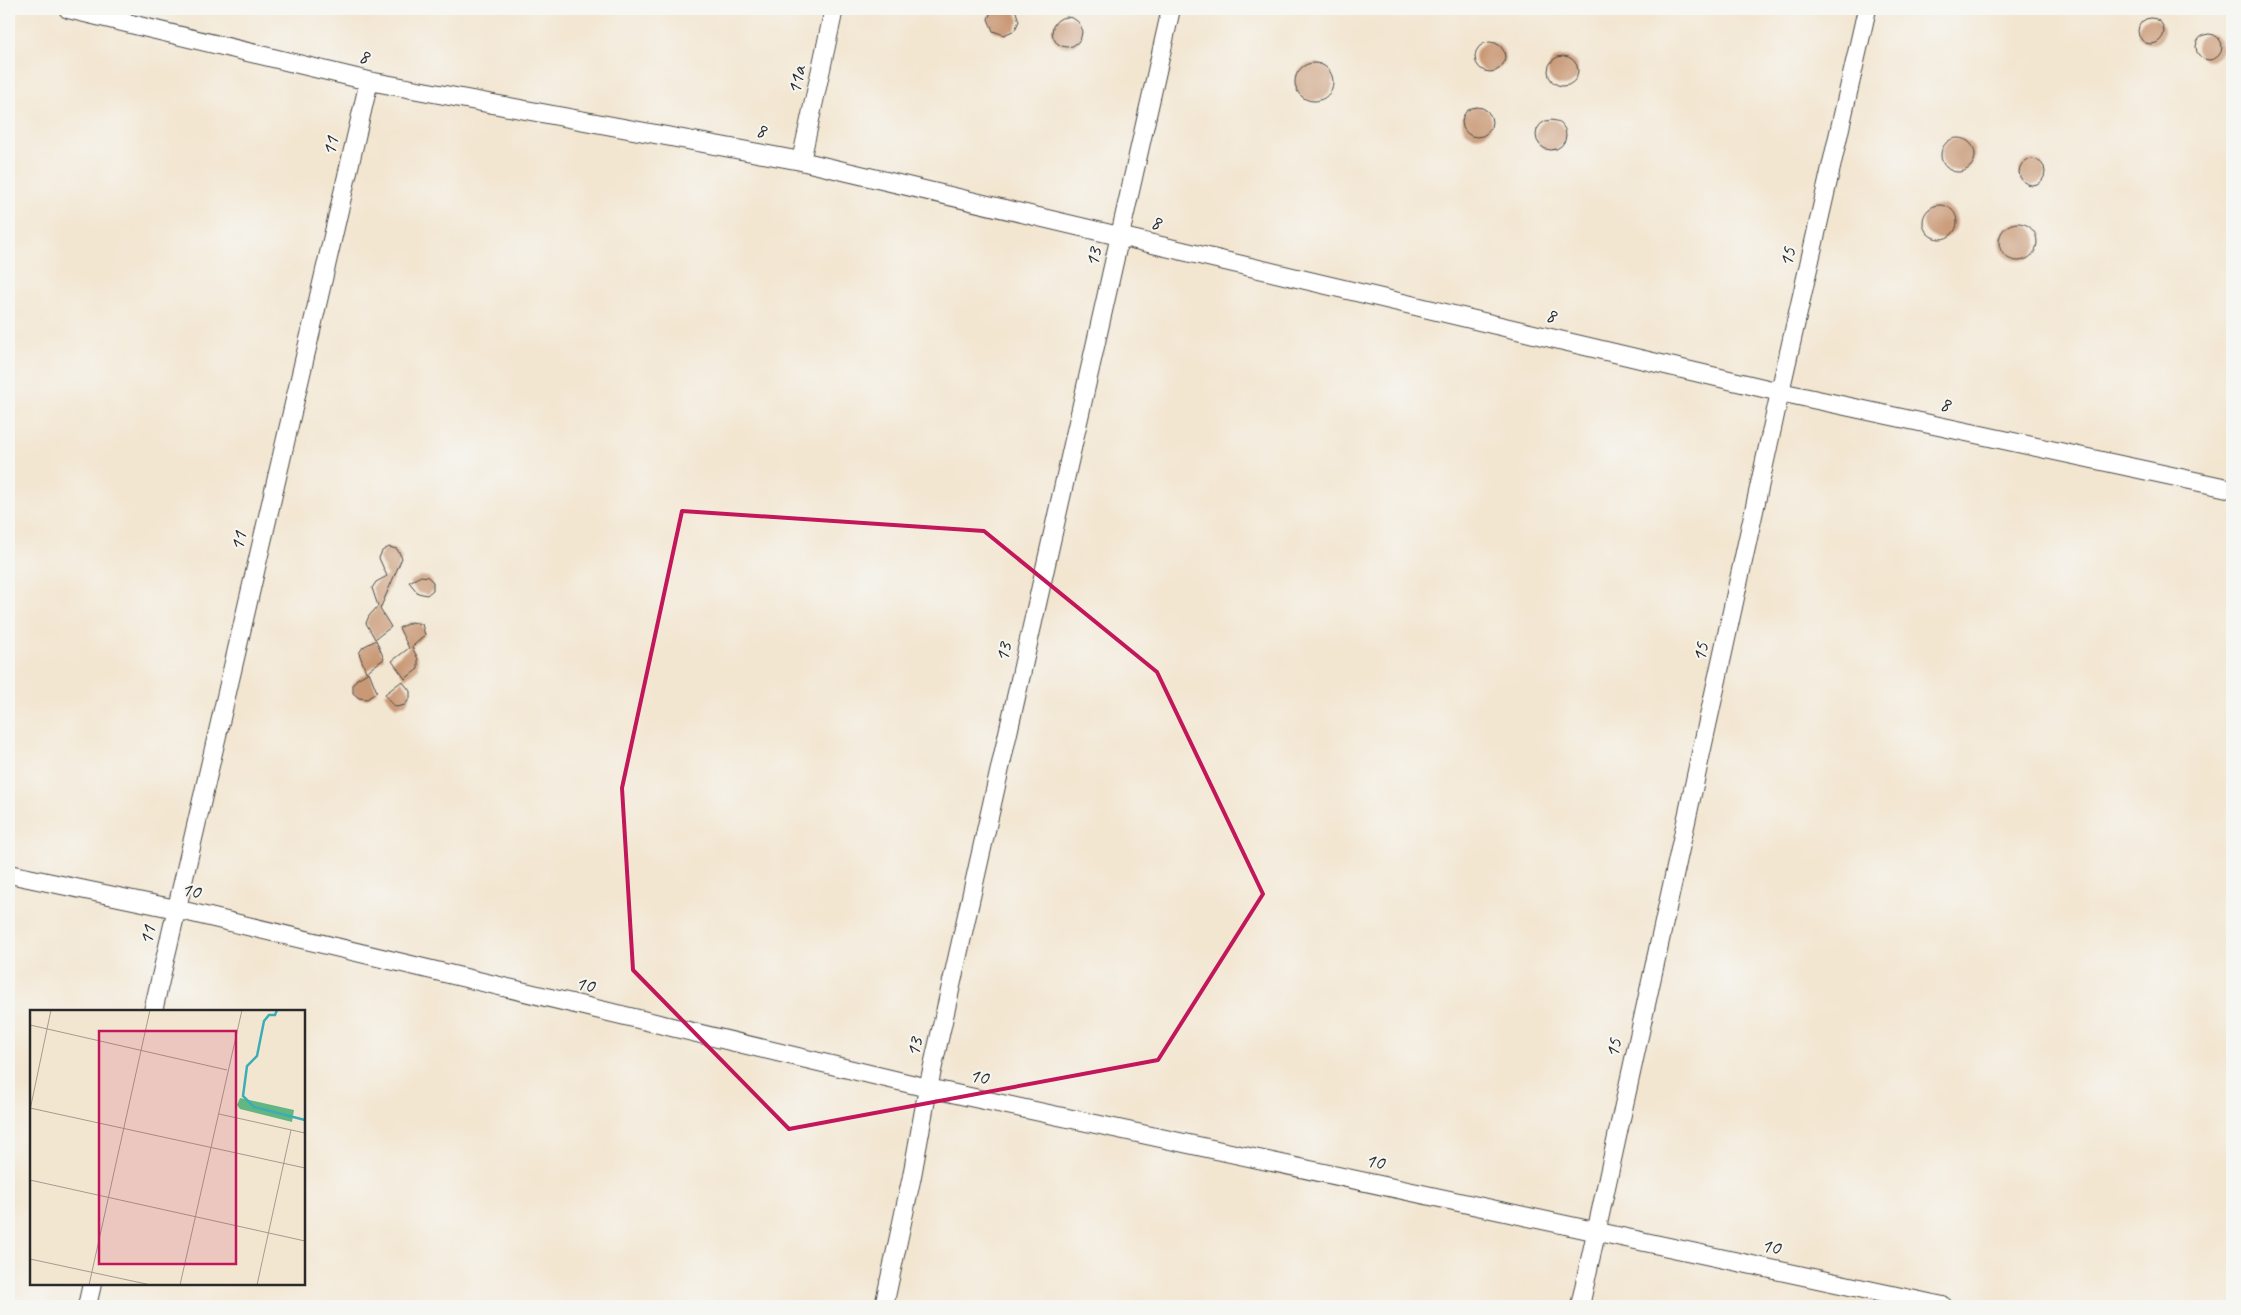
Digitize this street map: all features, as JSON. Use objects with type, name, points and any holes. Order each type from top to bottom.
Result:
[{"type":"lane","name":"8","points":[[68,9],[369,80],[801,161],[1780,392],[2232,488]]},
{"type":"lane","name":"11a","points":[[801,161],[834,9]]},
{"type":"lane","name":"13","points":[[884,1306],[912,1176],[928,1088],[1171,9]]},
{"type":"lane","name":"15","points":[[1580,1306],[1780,392],[1867,9]]},
{"type":"lane","name":"11","points":[[153,1010],[369,80]]},
{"type":"lane","name":"10","points":[[9,874],[176,909],[928,1088],[1943,1306]]},
{"type":"lane","points":[[86,1306],[92,1285]]},
{"type":"highlighted area","points":[[682,511],[984,531],[1157,672],[1263,894],[1158,1060],[789,1129],[633,970],[622,788]]},
{"type":"building","points":[[992,9],[1015,9],[1019,21],[1015,30],[1004,35],[993,31],[988,19]]},
{"type":"building","points":[[1067,17],[1078,21],[1082,32],[1078,43],[1067,47],[1056,43],[1052,32],[1056,21]]},
{"type":"building","points":[[2151,18],[2160,22],[2164,31],[2160,40],[2151,44],[2142,40],[2138,31],[2142,22]]},
{"type":"building","points":[[2209,34],[2218,38],[2222,47],[2218,56],[2209,60],[2200,56],[2196,47],[2200,38]]},
{"type":"building","points":[[1490,42],[1501,46],[1505,57],[1501,68],[1490,72],[1479,68],[1475,57],[1479,46]]},
{"type":"building","points":[[1563,56],[1574,60],[1578,71],[1574,82],[1563,86],[1552,82],[1548,71],[1552,60]]},
{"type":"building","points":[[1314,63],[1328,68],[1333,82],[1328,96],[1314,101],[1300,96],[1295,82],[1300,68]]},
{"type":"building","points":[[1477,107],[1488,111],[1492,122],[1488,133],[1477,137],[1466,133],[1462,122],[1466,111]]},
{"type":"building","points":[[1551,120],[1562,124],[1566,135],[1562,146],[1551,150],[1540,146],[1536,135],[1540,124]]},
{"type":"building","points":[[1958,138],[1970,143],[1975,155],[1970,167],[1958,172],[1946,167],[1941,155],[1946,143]]},
{"type":"building","points":[[2032,159],[2042,162],[2045,172],[2042,182],[2032,185],[2022,182],[2019,172],[2022,162]]},
{"type":"building","points":[[1940,205],[1952,210],[1957,222],[1952,234],[1940,239],[1928,234],[1923,222],[1928,210]]},
{"type":"building","points":[[2018,223],[2031,229],[2037,242],[2031,255],[2018,261],[2005,255],[1999,242],[2005,229]]},
{"type":"building","points":[[389,547],[397,549],[402,558],[380,609],[391,627],[375,639],[366,623],[369,616],[378,606],[372,588],[376,582],[387,576],[379,558],[382,551]]},
{"type":"building","points":[[421,576],[428,577],[433,582],[433,590],[427,595],[418,593],[409,582]]},
{"type":"building","points":[[411,622],[422,624],[425,635],[412,647],[418,659],[418,669],[405,679],[392,661],[409,648],[399,628]]},
{"type":"building","points":[[376,640],[384,659],[366,672],[359,653],[363,647]]},
{"type":"building","points":[[369,672],[377,692],[367,699],[359,698],[353,693],[353,684],[357,679]]},
{"type":"building","points":[[402,681],[410,691],[410,698],[405,705],[396,707],[385,694]]}]
